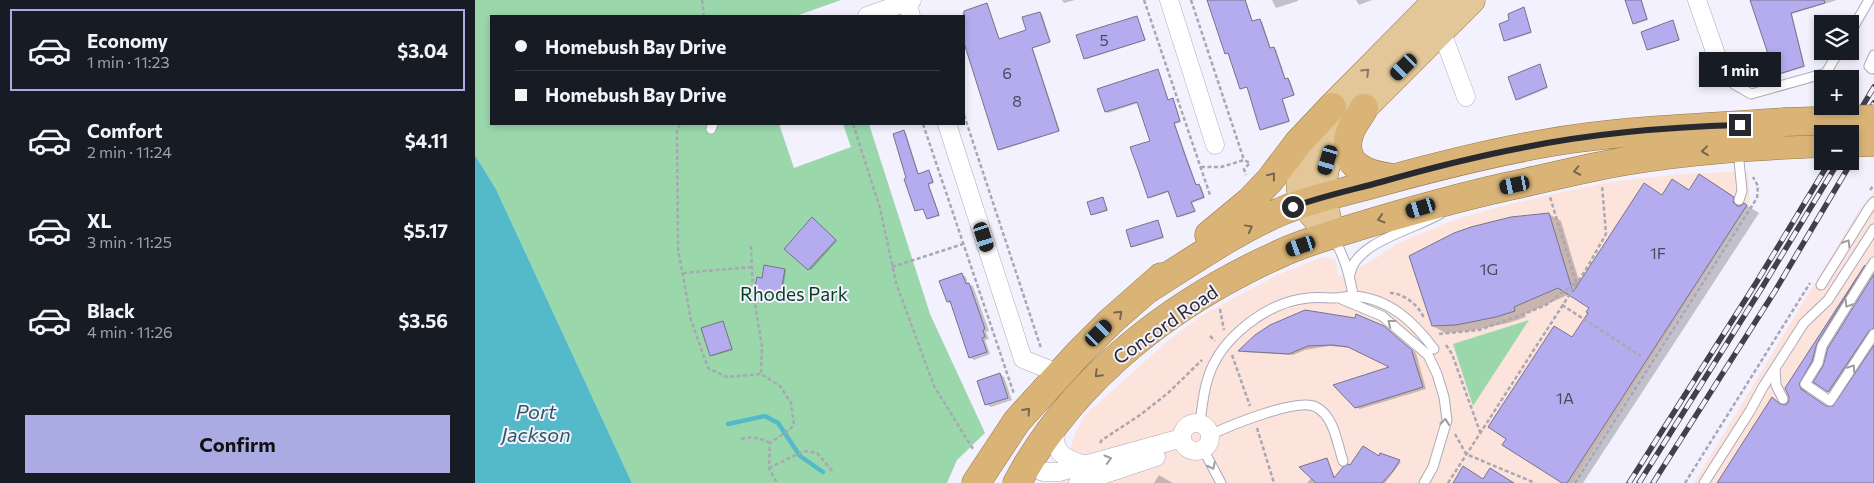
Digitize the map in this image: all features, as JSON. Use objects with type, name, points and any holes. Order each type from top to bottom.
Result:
[{"type":"highway","points":[[1147,289],[1250,201],[1332,107]]},
{"type":"highway","points":[[1364,108],[1352,127],[1349,138],[1348,149],[1351,160],[1359,168],[1371,175],[1395,178]]},
{"type":"highway","points":[[1743,137],[1784,122],[1874,119]]},
{"type":"highway","points":[[1147,289],[1250,227],[1281,212],[1313,200],[1522,147],[1572,139],[1679,128],[1743,137],[1771,146],[1814,144]]},
{"type":"highway","name":"Concord Road","points":[[1024,477],[1055,423],[1075,398],[1114,359],[1148,331],[1192,301],[1237,275],[1287,250],[1331,235],[1479,192],[1743,137]]},
{"type":"highway","points":[[1859,143],[1874,142]]},
{"type":"highway","name":"Concord Road","points":[[976,483],[986,450],[1017,421],[1110,322],[1147,289]]},
{"type":"highway","points":[[986,450],[1024,477]]},
{"type":"main road","points":[[1331,235],[1313,200],[1301,187],[1303,165],[1317,127],[1332,107],[1437,12],[1471,0]]},
{"type":"main road","points":[[1313,200],[1331,151],[1345,128],[1364,108],[1437,12]]},
{"type":"street","points":[[1169,0],[1215,145]]},
{"type":"street","points":[[1697,0],[1719,62]]},
{"type":"street","points":[[871,15],[910,6]]},
{"type":"street","points":[[1437,12],[1466,97]]},
{"type":"street","points":[[947,125],[1023,359],[1060,374]]},
{"type":"street","points":[[1055,423],[1055,443],[1059,451],[1069,460],[1086,465]]},
{"type":"street","points":[[1078,483],[1134,464],[1197,439]]},
{"type":"street","points":[[1024,477],[1043,472],[1059,472],[1197,439]]},
{"type":"street","points":[[1102,483],[1134,464]]},
{"type":"lane","points":[[1859,17],[1869,0]]},
{"type":"lane","points":[[1874,55],[1869,66],[1872,69],[1874,67]]},
{"type":"lane","points":[[1719,62],[1734,84],[1751,94],[1826,73],[1834,60]]},
{"type":"lane","points":[[1739,200],[1742,191],[1743,137]]},
{"type":"lane","points":[[1350,274],[1351,267],[1357,259],[1376,245],[1404,230],[1429,221],[1479,192]]},
{"type":"lane","points":[[1821,285],[1874,202]]},
{"type":"lane","points":[[1704,483],[1751,411],[1763,387],[1807,319],[1830,297],[1874,229]]},
{"type":"lane","points":[[1331,235],[1341,251],[1350,274],[1354,300]]},
{"type":"lane","points":[[1874,262],[1822,346],[1818,363],[1805,384],[1831,401],[1874,334]]},
{"type":"lane","points":[[1221,483],[1197,439],[1202,402],[1208,377],[1224,347],[1250,322],[1278,306],[1307,298],[1376,301],[1391,307],[1411,322],[1433,349]]},
{"type":"lane","points":[[1354,300],[1382,316],[1428,355],[1437,374],[1444,397],[1447,420],[1433,467],[1424,483]]},
{"type":"lane","points":[[1775,368],[1776,385],[1783,400]]},
{"type":"lane","points":[[1197,439],[1286,407],[1316,406],[1330,421],[1343,460]]},
{"type":"path","points":[[702,0],[704,15]]},
{"type":"path","points":[[1144,0],[1211,195]]},
{"type":"path","points":[[1191,0],[1243,160]]},
{"type":"path","points":[[965,118],[1041,348]]},
{"type":"path","points":[[680,125],[677,131],[678,249],[691,320],[708,368],[727,377],[761,374],[780,386],[791,403],[794,425],[770,443],[769,468],[777,483]]},
{"type":"path","points":[[853,125],[880,208],[896,283],[934,386],[986,450]]},
{"type":"path","points":[[923,125],[1015,398]]},
{"type":"path","points":[[1201,167],[1221,167],[1243,160],[1250,163],[1244,169]]},
{"type":"path","points":[[1575,483],[1757,198],[1758,186],[1750,174]]},
{"type":"path","points":[[1448,483],[1588,266],[1606,234],[1601,179]]},
{"type":"path","points":[[1865,196],[1874,185]]},
{"type":"path","points":[[1547,191],[1576,282]]},
{"type":"path","points":[[892,266],[963,244]]},
{"type":"path","points":[[751,246],[753,293],[762,346],[761,374]]},
{"type":"path","points":[[683,273],[752,267]]},
{"type":"path","points":[[1685,483],[1812,279]]},
{"type":"path","points":[[1439,334],[1479,330],[1519,316],[1546,305],[1576,282]]},
{"type":"path","points":[[1212,344],[1225,329],[1219,302]]},
{"type":"path","points":[[1562,305],[1641,356]]},
{"type":"path","points":[[1210,336],[1233,357],[1274,483]]},
{"type":"path","points":[[1098,449],[1102,440],[1140,415],[1168,393],[1204,358]]},
{"type":"path","points":[[1447,420],[1466,454],[1535,483]]},
{"type":"path","points":[[741,439],[755,438],[770,443]]},
{"type":"path","points":[[769,468],[804,451],[817,453],[834,473]]},
{"type":"shaded area","points":[[1748,172],[1750,203],[1572,483],[1060,483],[1075,434],[1084,416],[1170,339],[1201,316],[1277,275],[1323,257],[1335,259],[1339,276],[1370,262],[1398,243],[1454,220],[1562,192],[1610,182],[1682,174]]},
{"type":"shaded area","points":[[1874,192],[1874,483],[1694,483],[1859,210]]},
{"type":"green space","name":"Rhodes Park","points":[[475,0],[841,0],[799,15],[490,15],[490,125],[779,125],[794,168],[851,147],[843,125],[869,125],[930,314],[985,433],[957,460],[947,483],[632,483],[496,189],[475,155]]},
{"type":"green space","points":[[1529,320],[1473,406],[1453,344]]},
{"type":"water","name":"Port Jackson","points":[[475,155],[496,189],[632,483],[475,483]]},
{"type":"building","points":[[1207,0],[1245,0],[1252,21],[1260,19],[1270,48],[1274,47],[1285,79],[1288,78],[1294,95],[1282,99],[1289,121],[1260,130],[1247,87],[1240,89],[1228,53],[1225,54]]},
{"type":"building","points":[[1625,0],[1641,0],[1647,19],[1633,24]]},
{"type":"building","points":[[1750,0],[1824,0],[1825,3],[1791,13],[1804,66],[1773,76],[1766,58],[1769,57]]},
{"type":"building","points":[[987,3],[999,39],[1026,30],[1022,17],[1040,12],[1050,42],[1032,48],[1059,131],[998,150],[965,46],[964,11]]},
{"type":"building","points":[[1524,7],[1531,32],[1504,41],[1499,24],[1509,20],[1508,14]]},
{"type":"building","points":[[1137,16],[1145,40],[1084,59],[1076,35]]},
{"type":"building","points":[[1673,20],[1679,40],[1647,50],[1641,32]]},
{"type":"building","points":[[1540,64],[1547,87],[1516,100],[1508,77]]},
{"type":"building","points":[[1158,69],[1168,100],[1173,98],[1180,121],[1174,123],[1196,185],[1199,184],[1204,197],[1191,202],[1195,211],[1177,217],[1168,191],[1148,198],[1130,147],[1150,141],[1137,102],[1105,112],[1097,89]]},
{"type":"building","points":[[904,130],[918,174],[929,170],[933,182],[928,184],[939,215],[927,219],[923,209],[915,211],[904,179],[906,178],[893,134]]},
{"type":"building","points":[[1699,174],[1734,197],[1733,202],[1737,206],[1741,206],[1744,203],[1747,205],[1567,483],[1562,483],[1502,445],[1506,439],[1488,427],[1554,326],[1572,337],[1588,313],[1586,312],[1589,308],[1558,288],[1514,307],[1515,311],[1496,317],[1456,325],[1432,326],[1409,256],[1454,233],[1471,227],[1511,217],[1549,213],[1573,292],[1644,183],[1662,195],[1672,179],[1689,190]]},
{"type":"building","points":[[1103,197],[1107,210],[1091,215],[1087,202]]},
{"type":"building","points":[[812,217],[836,240],[808,270],[784,249]]},
{"type":"building","points":[[1158,220],[1163,237],[1131,247],[1126,230]]},
{"type":"building","points":[[764,265],[785,269],[780,296],[754,292],[757,277],[762,278]]},
{"type":"building","points":[[1865,265],[1817,343],[1812,361],[1799,384],[1801,389],[1826,406],[1833,406],[1874,345],[1874,483],[1717,483],[1772,397],[1780,404],[1785,405],[1788,403],[1789,397],[1785,388]]},
{"type":"building","points":[[962,273],[966,284],[969,283],[985,329],[983,330],[985,337],[982,338],[987,352],[969,358],[950,301],[947,302],[939,281]]},
{"type":"building","points":[[1874,274],[1874,328],[1869,331],[1828,392],[1813,382],[1823,366],[1828,348]]},
{"type":"building","points":[[1305,310],[1355,318],[1356,314],[1384,326],[1413,351],[1423,387],[1355,408],[1333,385],[1389,367],[1348,347],[1332,345],[1308,346],[1289,354],[1238,351],[1255,335],[1270,325]]},
{"type":"building","points":[[723,321],[732,349],[710,356],[701,328]]},
{"type":"building","points":[[1000,373],[1008,398],[985,405],[977,381]]},
{"type":"building","points":[[1363,446],[1379,456],[1380,453],[1400,460],[1382,483],[1316,483],[1299,467],[1327,458],[1334,478],[1343,467],[1348,464],[1350,465]]},
{"type":"building","points":[[1463,466],[1483,479],[1490,468],[1514,483],[1453,483]]},
{"type":"waterway","points":[[728,424],[765,416],[778,423],[800,456],[823,472]]},
{"type":"railway","points":[[1851,125],[1874,87]]},
{"type":"railway","points":[[1859,128],[1874,103]]},
{"type":"railway","points":[[1653,483],[1775,291],[1874,124]]},
{"type":"railway","points":[[1629,483],[1756,283],[1825,170]]},
{"type":"railway","points":[[1639,483],[1834,170]]},
{"type":"route","points":[[1293,207],[1305,202],[1430,169],[1522,147],[1653,130],[1740,125]]}]
